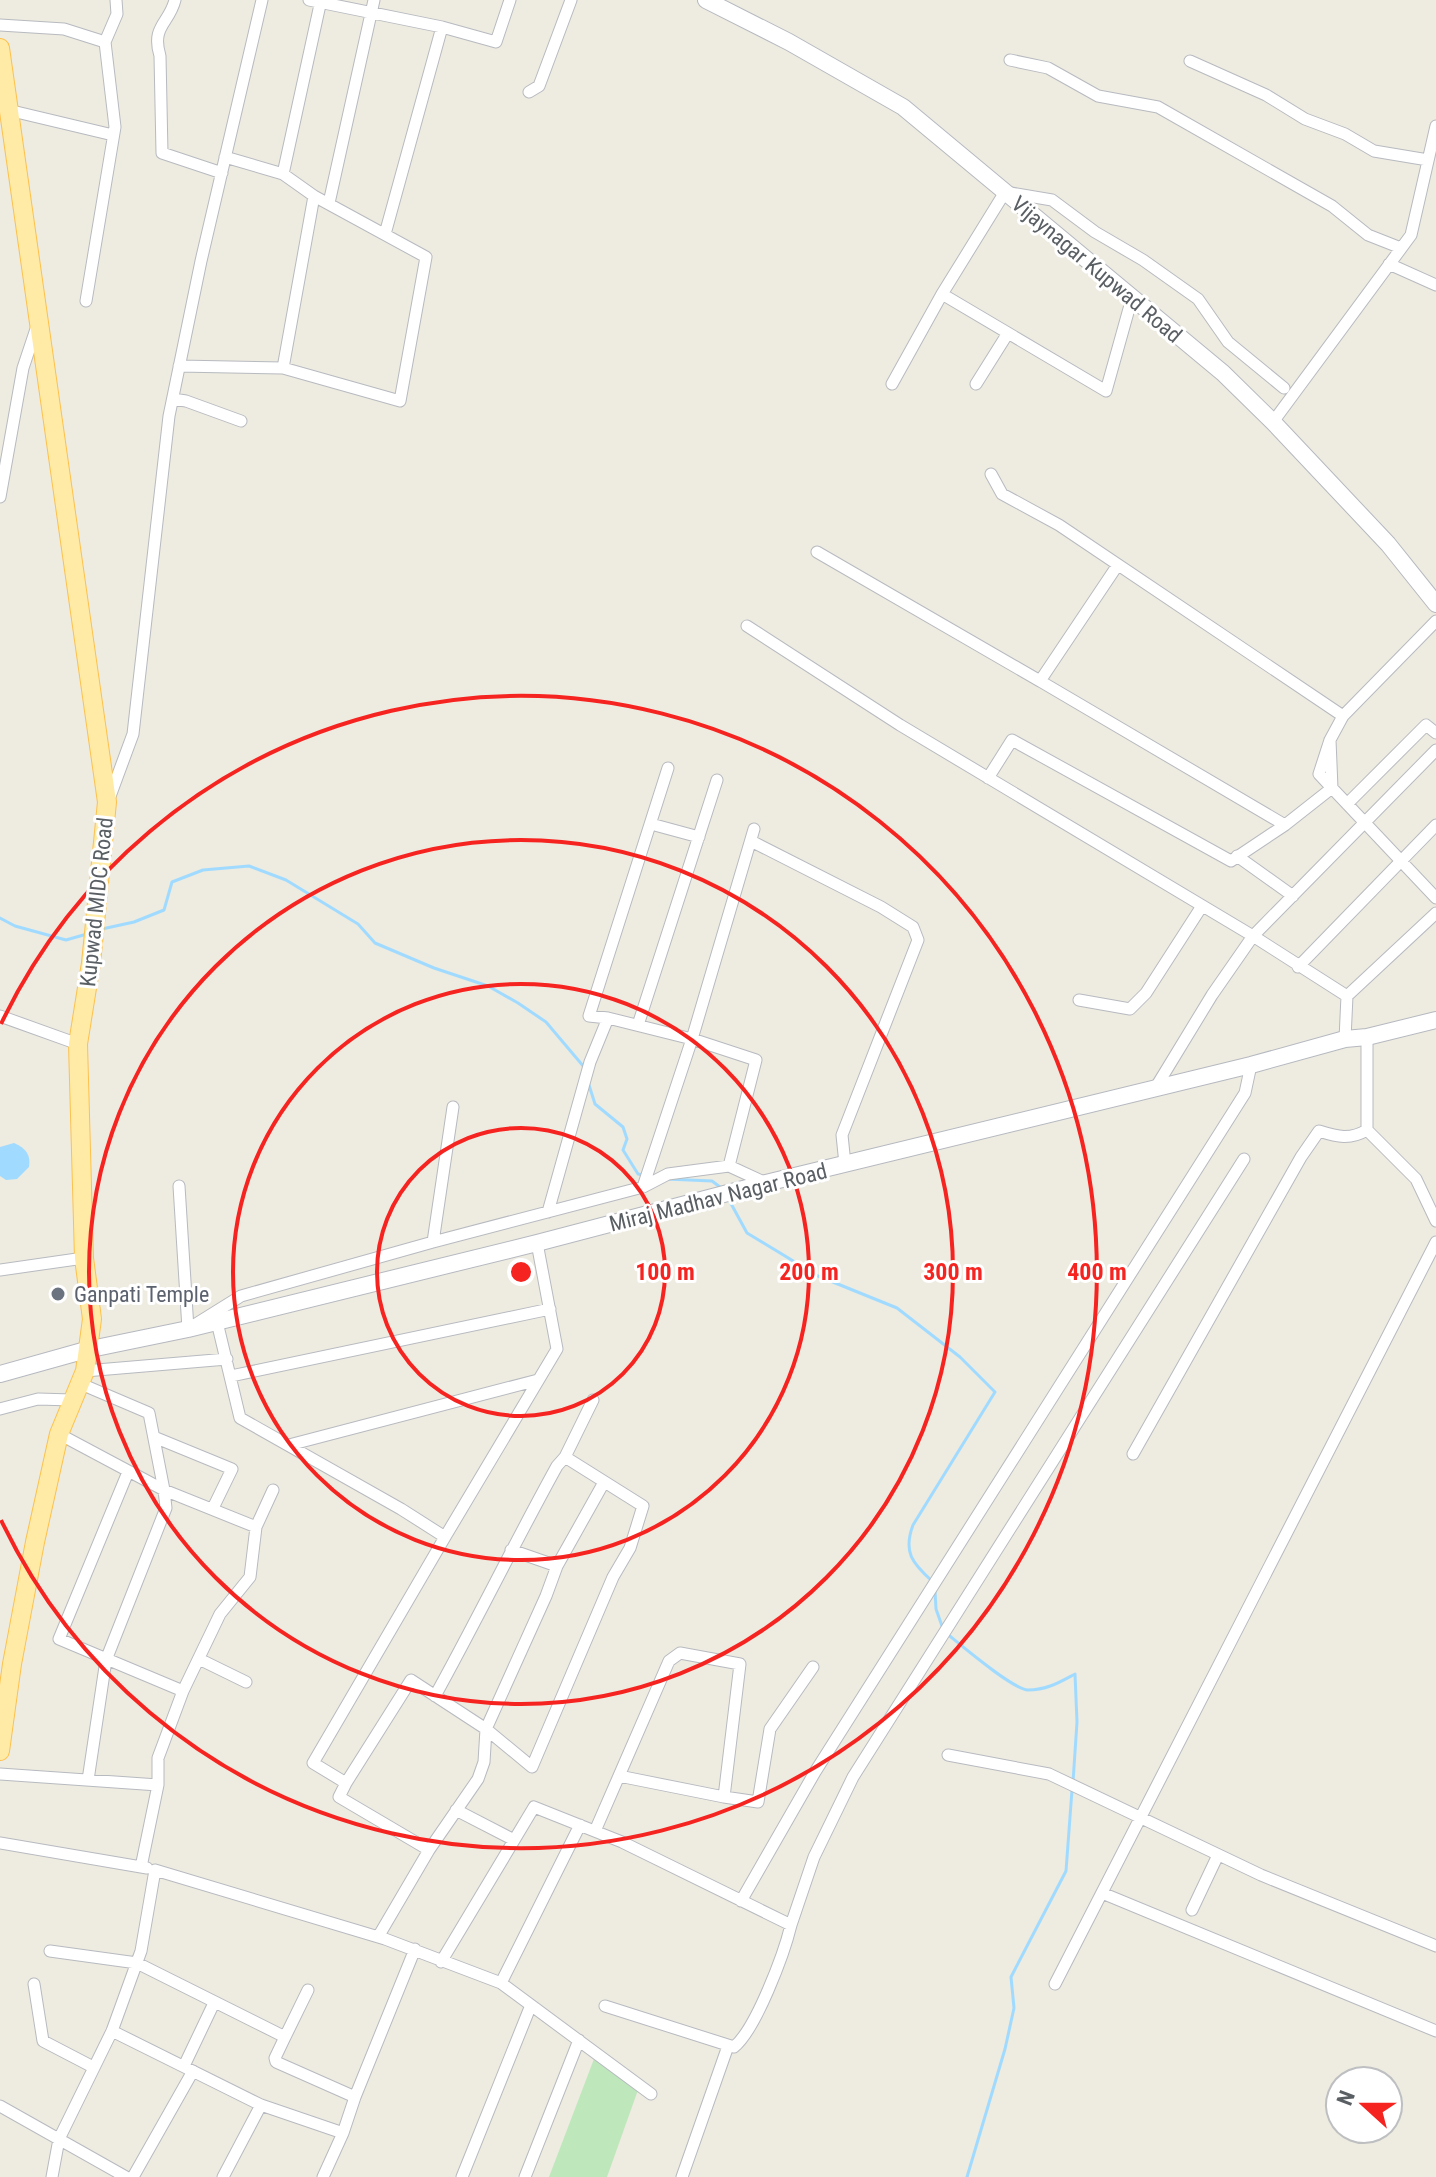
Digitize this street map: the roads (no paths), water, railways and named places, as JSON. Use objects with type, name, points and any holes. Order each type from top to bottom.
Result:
[{"type":"main road","name":"Kupwad MIDC Road","points":[[0,48],[107,802],[91,963],[78,1044],[84,1258],[92,1319],[79,1385],[59,1434],[6,1664],[1,1739]]},
{"type":"street","points":[[86,301],[115,127],[105,42],[117,14],[116,0]]},
{"type":"street","points":[[175,0],[159,27],[157,45],[160,56],[162,153],[222,173]]},
{"type":"street","points":[[107,802],[133,734],[173,399],[262,0]]},
{"type":"street","points":[[329,203],[374,0]]},
{"type":"street","points":[[283,174],[317,1],[442,27],[496,42],[510,0]]},
{"type":"street","points":[[529,92],[539,86],[571,0]]},
{"type":"street","name":"Vijaynagar Kupwad Road","points":[[706,0],[789,42],[903,107],[1223,373],[1388,544],[1436,604]]},
{"type":"street","points":[[0,25],[64,29],[105,42]]},
{"type":"street","points":[[385,234],[442,27]]},
{"type":"street","points":[[1010,60],[1048,68],[1098,96],[1158,107],[1332,206],[1368,235],[1401,248]]},
{"type":"street","points":[[1190,61],[1266,95],[1305,119],[1345,134],[1374,151],[1428,160]]},
{"type":"street","points":[[0,140],[9,114],[113,135]]},
{"type":"street","points":[[1273,422],[1411,235],[1436,126]]},
{"type":"street","points":[[179,366],[283,368],[400,401],[426,257],[314,196],[283,174],[225,157]]},
{"type":"street","points":[[892,384],[942,294],[1005,192],[1052,200],[1095,232],[1143,260],[1198,299],[1228,342],[1284,388]]},
{"type":"street","points":[[283,368],[314,196]]},
{"type":"street","points":[[1389,264],[1436,285]]},
{"type":"street","points":[[942,294],[1106,391],[1132,298]]},
{"type":"street","points":[[0,497],[23,368],[40,318]]},
{"type":"street","points":[[976,384],[1008,333]]},
{"type":"street","points":[[173,399],[241,421]]},
{"type":"street","points":[[991,474],[1002,494],[1059,525],[1343,716]]},
{"type":"street","points":[[817,552],[1285,825]]},
{"type":"street","points":[[1040,681],[1117,566]]},
{"type":"street","points":[[1436,621],[1343,716],[1330,740],[1319,774],[1436,898]]},
{"type":"street","points":[[747,626],[988,778],[1253,936],[1347,996]]},
{"type":"street","points":[[1347,804],[1426,725],[1436,733]]},
{"type":"street","points":[[988,778],[1012,740],[1231,861],[1285,825],[1332,788]]},
{"type":"street","points":[[1156,1087],[1212,995],[1253,936],[1436,750]]},
{"type":"street","points":[[668,768],[589,1016],[692,1039],[756,1060],[729,1166]]},
{"type":"street","points":[[638,1025],[717,780]]},
{"type":"street","points":[[651,824],[699,837]]},
{"type":"street","points":[[1298,967],[1436,825]]},
{"type":"street","points":[[643,1187],[692,1039],[752,835],[913,927],[918,940],[842,1135],[845,1164]]},
{"type":"street","points":[[1237,856],[1293,896]]},
{"type":"street","points":[[1079,1000],[1130,1009],[1146,993],[1202,906]]},
{"type":"street","points":[[1345,1039],[1347,996],[1436,913]]},
{"type":"street","points":[[0,1016],[78,1044]]},
{"type":"street","points":[[548,1212],[590,1062],[608,1018]]},
{"type":"street","name":"Miraj Madhav Nagar Road","points":[[0,1374],[86,1350],[188,1329],[537,1243],[1345,1039],[1367,1037],[1436,1020]]},
{"type":"street","points":[[1367,1037],[1367,1130],[1416,1179],[1436,1221]]},
{"type":"street","points":[[741,1901],[815,1772],[1245,1093],[1251,1065]]},
{"type":"street","points":[[433,1242],[453,1107]]},
{"type":"street","points":[[1133,1454],[1301,1157],[1319,1131],[1339,1137],[1355,1137],[1367,1130]]},
{"type":"street","points":[[605,2006],[728,2046],[734,2047],[745,2038],[775,1971],[814,1857],[853,1777],[1244,1159]]},
{"type":"street","points":[[179,1186],[188,1329],[241,1296],[643,1187],[668,1174],[729,1166],[766,1183]]},
{"type":"street","points":[[1055,1984],[1436,1242]]},
{"type":"street","points":[[346,1783],[313,1763],[557,1349],[537,1243]]},
{"type":"street","points":[[0,1270],[84,1258]]},
{"type":"street","points":[[231,1376],[550,1309]]},
{"type":"street","points":[[217,1322],[240,1418],[445,1537]]},
{"type":"street","points":[[0,1409],[79,1385],[227,1359]]},
{"type":"street","points":[[289,1445],[538,1380]]},
{"type":"street","points":[[79,1385],[149,1413],[166,1508],[106,1660],[88,1780]]},
{"type":"street","points":[[435,1696],[593,1400]]},
{"type":"street","points":[[59,1434],[164,1490],[256,1527]]},
{"type":"street","points":[[154,1437],[232,1469],[213,1508]]},
{"type":"street","points":[[429,1850],[339,1797],[411,1680],[486,1729],[532,1767],[613,1577],[630,1548],[643,1506],[603,1484],[598,1476],[565,1457]]},
{"type":"street","points":[[128,1472],[59,1639],[183,1691]]},
{"type":"street","points":[[378,1937],[429,1850],[478,1779],[484,1762],[486,1729],[557,1566],[603,1484]]},
{"type":"street","points":[[141,1867],[158,1785],[158,1758],[183,1691],[220,1614],[250,1577],[256,1527],[273,1490]]},
{"type":"street","points":[[511,1550],[557,1566]]},
{"type":"street","points":[[595,1831],[669,1661],[680,1653],[740,1664],[724,1797]]},
{"type":"street","points":[[199,1659],[246,1682]]},
{"type":"street","points":[[619,1776],[758,1802],[770,1729],[813,1667]]},
{"type":"street","points":[[948,1755],[1049,1774],[1218,1855],[1436,1946]]},
{"type":"street","points":[[0,1774],[158,1785]]},
{"type":"street","points":[[441,1962],[534,1807],[672,1865],[791,1925]]},
{"type":"street","points":[[456,1810],[514,1840]]},
{"type":"street","points":[[501,1983],[580,1825]]},
{"type":"street","points":[[0,1843],[155,1870],[415,1949],[441,1962],[501,1983],[651,2094]]},
{"type":"street","points":[[1192,1910],[1218,1855]]},
{"type":"street","points":[[52,2177],[59,2139],[112,2031],[137,1963],[155,1870]]},
{"type":"street","points":[[1102,1893],[1436,2031]]},
{"type":"street","points":[[323,2177],[415,1949]]},
{"type":"street","points":[[50,1951],[137,1963],[285,2037]]},
{"type":"street","points":[[34,1984],[43,2041],[93,2067]]},
{"type":"street","points":[[308,1990],[275,2058],[276,2062],[355,2097]]},
{"type":"street","points":[[133,2177],[188,2068],[214,2003]]},
{"type":"street","points":[[462,2177],[531,2005]]},
{"type":"street","points":[[112,2031],[261,2105],[343,2133]]},
{"type":"street","points":[[525,2177],[579,2040]]},
{"type":"street","points":[[682,2177],[728,2046]]},
{"type":"street","points":[[223,2177],[261,2105]]},
{"type":"street","points":[[0,2106],[126,2177]]},
{"type":"water","points":[[14,1143],[27,1152],[29,1167],[17,1179],[6,1180],[0,1176],[0,1147]]},
{"type":"waterway","points":[[102,929],[134,922],[164,910],[172,882],[203,870],[249,866],[286,880],[358,924],[375,943],[488,986],[518,1003],[546,1022],[584,1067]]},
{"type":"waterway","points":[[0,918],[15,926],[66,940],[87,934]]},
{"type":"waterway","points":[[588,1082],[595,1104],[623,1127],[627,1139],[623,1150],[638,1174],[643,1175]]},
{"type":"waterway","points":[[666,1179],[712,1181],[720,1187]]},
{"type":"waterway","points":[[729,1200],[747,1233],[818,1276],[897,1308],[960,1357],[995,1392],[913,1525],[909,1543],[911,1556],[932,1581]]},
{"type":"waterway","points":[[935,1591],[936,1609],[942,1626]]},
{"type":"waterway","points":[[946,1633],[1020,1688],[1041,1689],[1075,1674],[1077,1722],[1073,1782]]},
{"type":"waterway","points":[[967,2177],[1005,2049],[1014,2008],[1011,1977],[1066,1871],[1072,1790]]},
{"type":"place","name":"Ganpati Temple","points":[[58,1294]]}]
